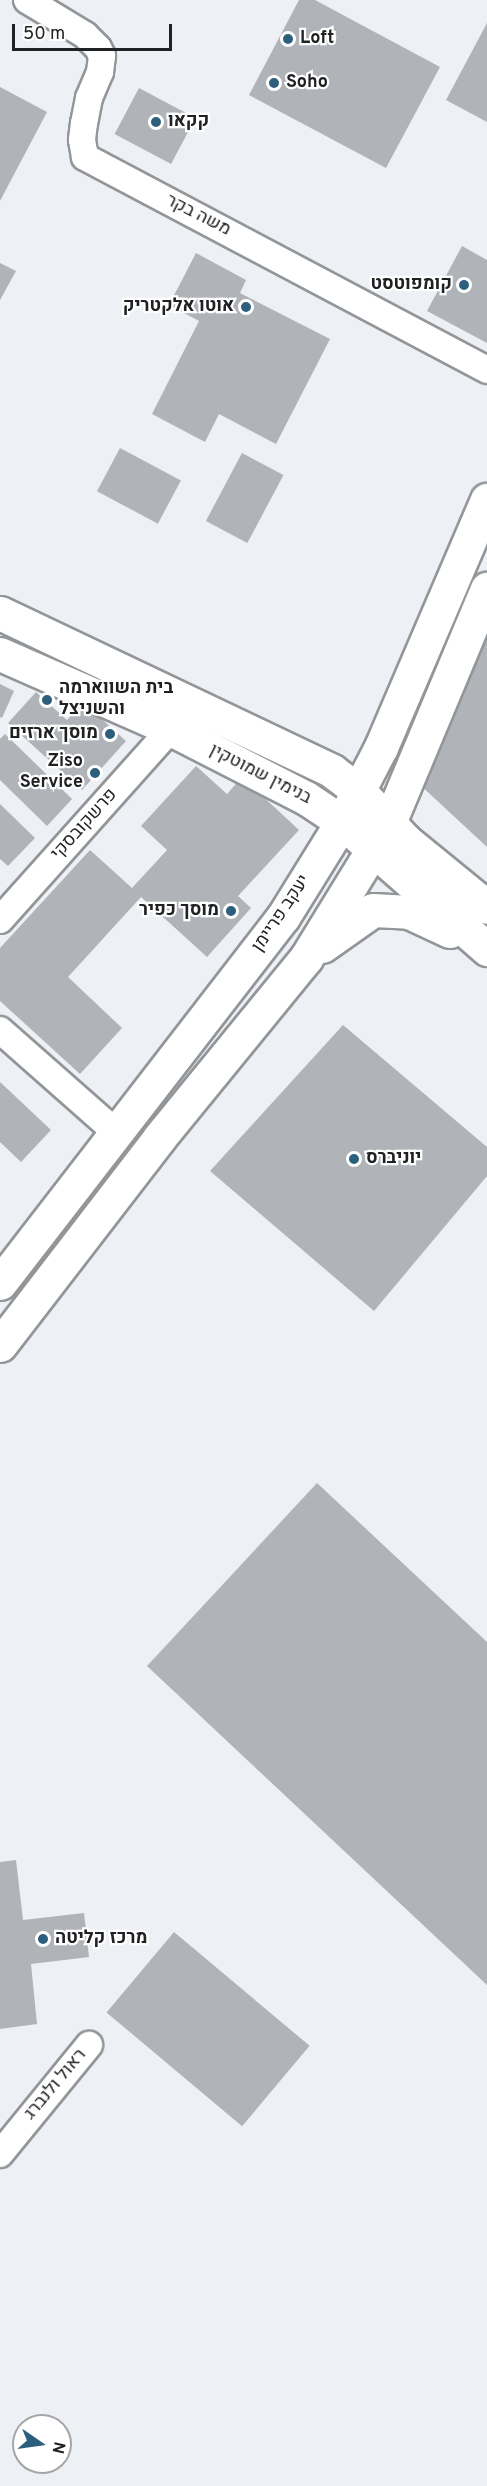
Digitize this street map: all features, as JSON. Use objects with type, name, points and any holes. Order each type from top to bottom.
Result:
[{"type":"main road","name":"יעקב פריימן","points":[[0,1283],[118,1134],[283,917],[359,792],[401,706],[487,500]]},
{"type":"main road","points":[[0,1345],[160,1137],[306,958],[389,823],[487,589]]},
{"type":"main road","name":"בנימין שמוטקין","points":[[0,613],[332,771],[359,792],[389,823],[487,907]]},
{"type":"main road","name":"בנימין שמוטקין","points":[[0,654],[171,729],[306,798],[342,822],[485,948]]},
{"type":"main road","points":[[306,958],[351,924],[374,910],[409,912],[485,948]]},
{"type":"street","name":"משה בקר","points":[[27,0],[85,35],[98,48],[102,56],[100,72],[89,98],[84,123],[82,140],[85,157],[487,370]]},
{"type":"street","name":"פרשקובסקי","points":[[0,920],[171,729]]},
{"type":"street","points":[[0,1030],[118,1134]]},
{"type":"street","name":"ראול ולנברג","points":[[0,2154],[89,2045]]},
{"type":"building","points":[[299,0],[315,0],[440,67],[386,168],[249,95]]},
{"type":"building","points":[[487,23],[487,122],[446,100]]},
{"type":"building","points":[[0,87],[47,112],[0,201]]},
{"type":"building","points":[[139,88],[196,118],[171,164],[115,134]]},
{"type":"building","name":"קומפוטסט","points":[[462,246],[487,260],[487,343],[427,311]]},
{"type":"building","points":[[196,253],[246,280],[240,293],[330,339],[276,444],[219,414],[205,442],[152,414],[199,321],[169,305]]},
{"type":"building","points":[[0,263],[16,271],[0,300]]},
{"type":"building","points":[[120,448],[181,480],[158,524],[97,491]]},
{"type":"building","points":[[242,453],[283,475],[247,543],[206,521]]},
{"type":"building","points":[[487,626],[487,847],[418,783]]},
{"type":"building","points":[[0,684],[14,691],[2,718],[0,717]]},
{"type":"building","points":[[36,692],[67,720],[83,702],[126,741],[82,790],[8,723]]},
{"type":"building","points":[[5,734],[72,799],[47,826],[0,780],[0,739]]},
{"type":"building","points":[[196,766],[227,794],[242,777],[299,830],[238,896],[251,908],[207,957],[141,897],[68,977],[122,1028],[80,1074],[0,1001],[0,948],[90,850],[132,888],[167,850],[141,826]]},
{"type":"building","points":[[0,804],[35,838],[8,866],[0,859]]},
{"type":"building","name":"יוניברס","points":[[343,1025],[487,1147],[487,1176],[374,1311],[210,1171]]},
{"type":"building","points":[[0,1082],[51,1130],[21,1162],[0,1142]]},
{"type":"building","points":[[317,1483],[487,1642],[487,1985],[147,1666]]},
{"type":"building","name":"מרכז קליטה","points":[[16,1860],[23,1920],[84,1913],[89,1957],[31,1964],[37,2024],[0,2029],[0,1862]]},
{"type":"building","points":[[174,1932],[310,2046],[242,2126],[107,2012]]},
{"type":"place","name":"Loft","points":[[288,39]]},
{"type":"place","name":"Soho","points":[[274,83]]},
{"type":"place","name":"קקאו","points":[[156,122]]},
{"type":"place","name":"קומפוטסט","points":[[464,285]]},
{"type":"place","name":"אוטו אלקטריק","points":[[246,307]]},
{"type":"place","name":"בית השווארמה והשניצל","points":[[47,700]]},
{"type":"place","name":"מוסך ארזים","points":[[110,734]]},
{"type":"place","name":"Ziso Service","points":[[95,773]]},
{"type":"place","name":"מוסך כפיר","points":[[231,911]]},
{"type":"place","name":"יוניברס","points":[[354,1159]]},
{"type":"place","name":"מרכז קליטה","points":[[43,1939]]}]
